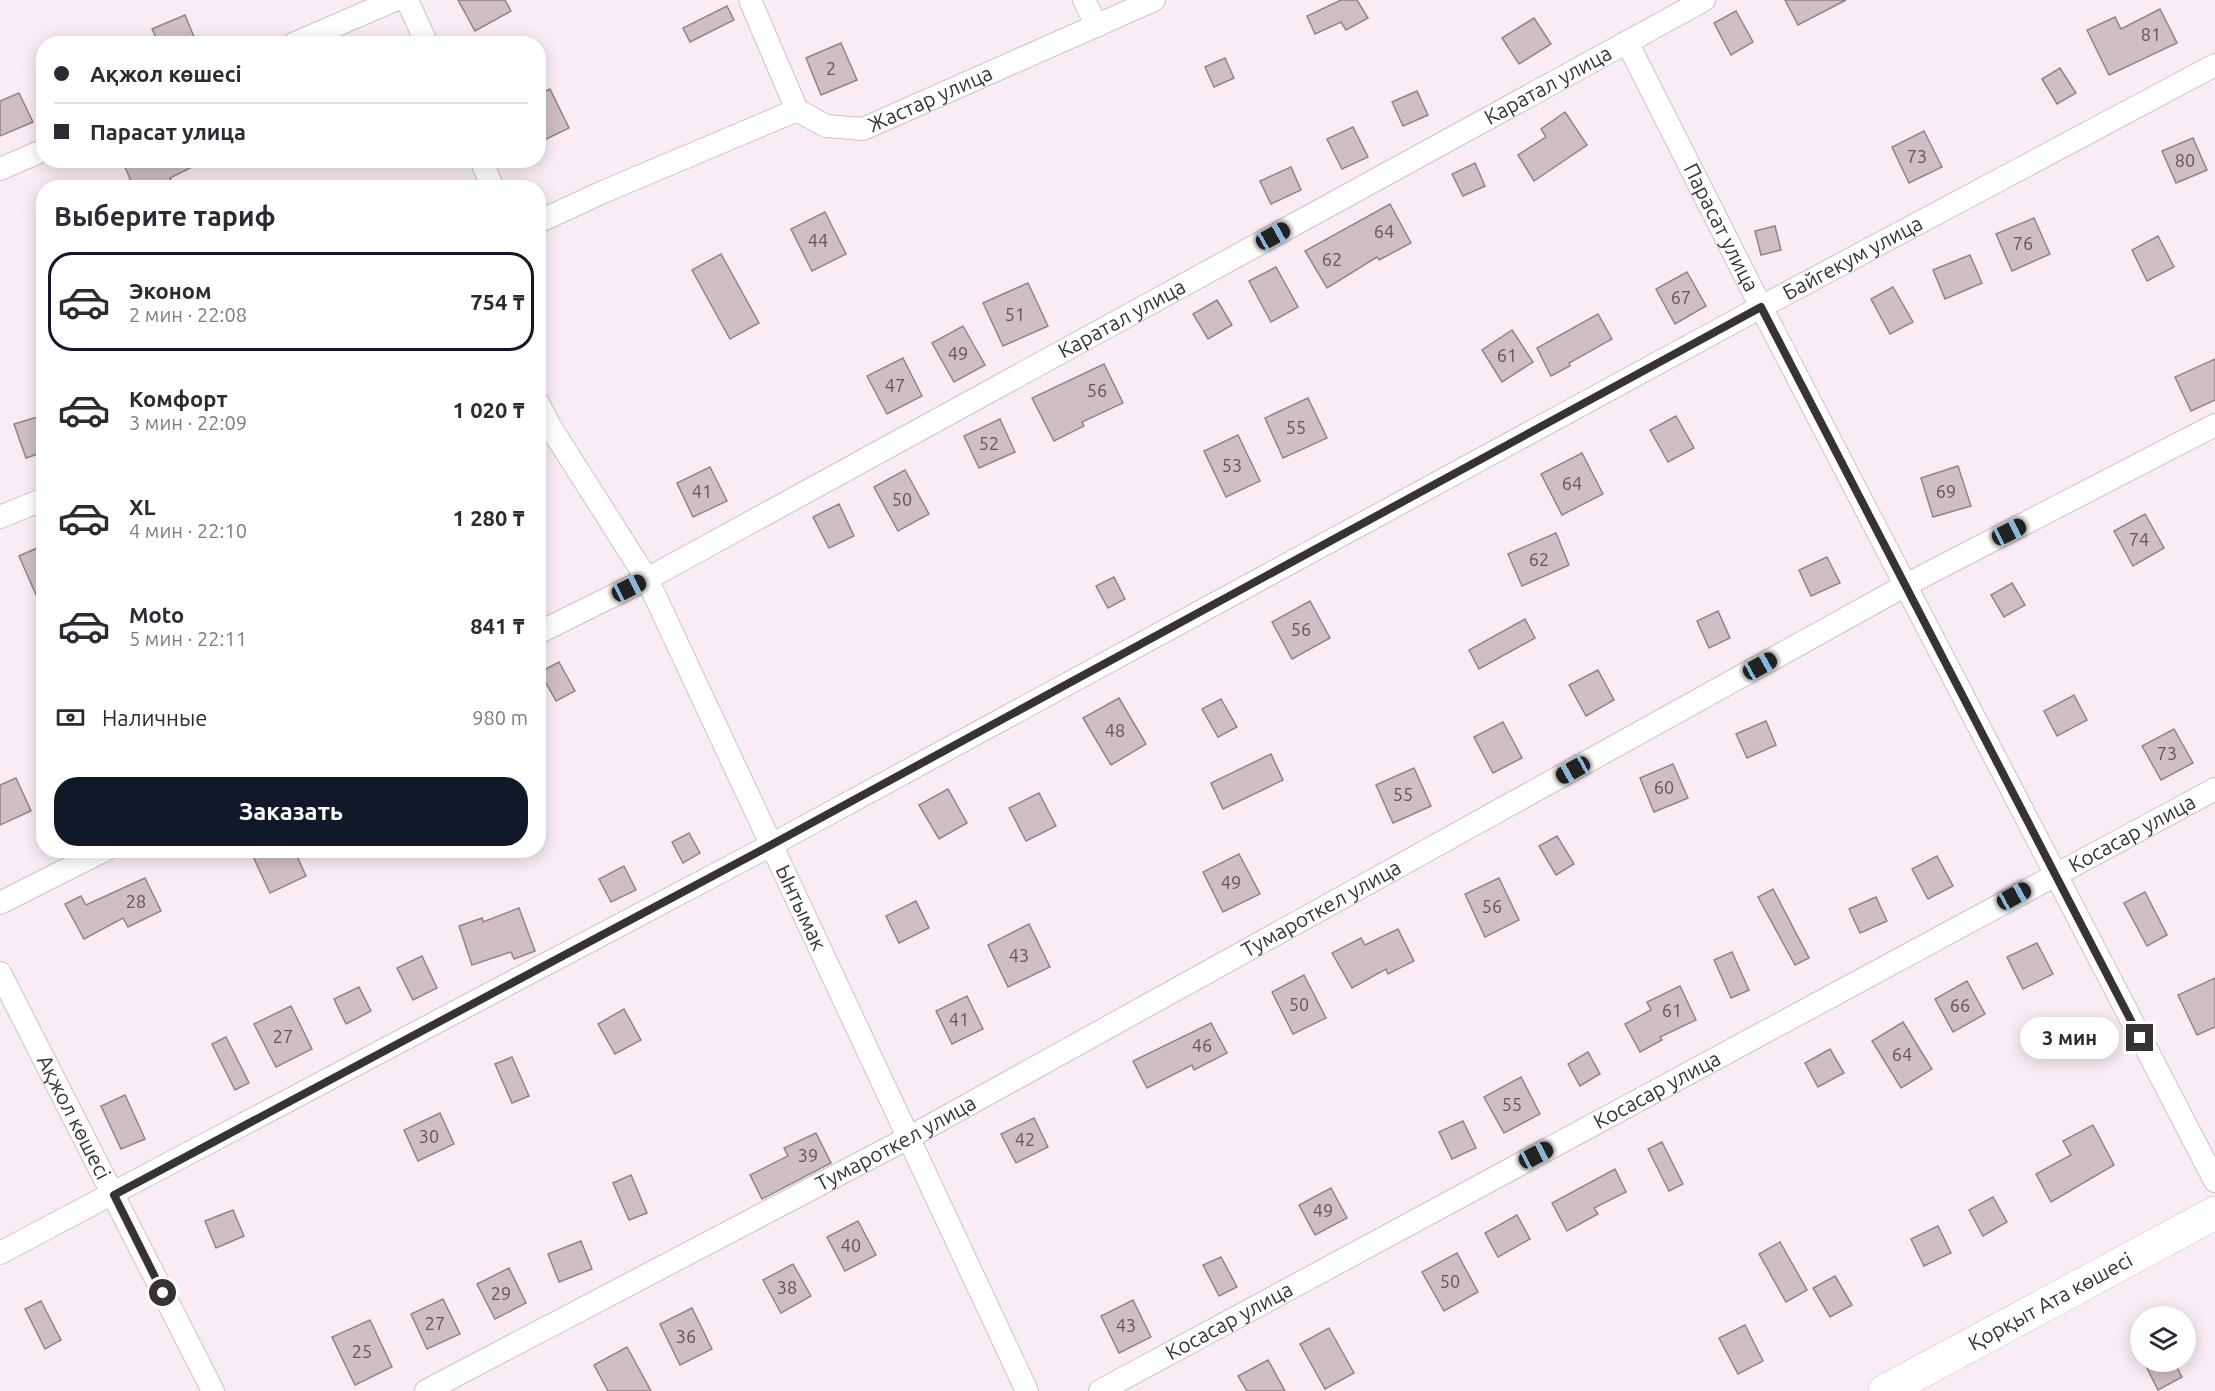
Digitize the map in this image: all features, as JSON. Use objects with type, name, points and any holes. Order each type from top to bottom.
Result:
[{"type":"main road","name":"Қорқыт Ата көшесі","points":[[1885,1391],[2215,1214]]},
{"type":"street","points":[[312,36],[395,0]]},
{"type":"street","points":[[407,0],[423,36]]},
{"type":"street","points":[[546,218],[797,110],[750,0]]},
{"type":"street","points":[[1084,0],[1097,26]]},
{"type":"street","name":"Жастар улица","points":[[797,110],[826,126],[863,129],[1154,0]]},
{"type":"street","name":"Каратал улица","points":[[546,629],[647,579],[1704,0]]},
{"type":"street","name":"Парасат улица","points":[[1627,42],[1761,307],[2215,1181]]},
{"type":"street","name":"Байгекум улица","points":[[0,1253],[114,1195],[771,845],[1761,307],[2215,65]]},
{"type":"street","points":[[0,169],[36,153]]},
{"type":"street","name":"Ынтымак","points":[[546,418],[647,579],[1027,1391]]},
{"type":"street","name":"Тумароткел улица","points":[[426,1391],[908,1138],[1906,585],[2215,425]]},
{"type":"street","points":[[0,517],[36,503]]},
{"type":"street","name":"Косасар улица","points":[[1100,1391],[2055,873],[2215,789]]},
{"type":"street","points":[[0,903],[89,858]]},
{"type":"street","name":"Ақжол көшесі","points":[[0,973],[213,1391]]},
{"type":"building","points":[[458,0],[505,0],[511,11],[475,31]]},
{"type":"building","points":[[1341,0],[1357,0],[1368,18],[1346,30],[1341,22],[1315,34],[1307,16]]},
{"type":"building","points":[[1785,0],[1846,0],[1798,25]]},
{"type":"building","points":[[727,6],[734,20],[690,42],[683,28]]},
{"type":"building","points":[[2160,9],[2177,43],[2109,75],[2087,30],[2115,17],[2121,29]]},
{"type":"building","points":[[1736,11],[1753,42],[1731,55],[1714,23]]},
{"type":"building","points":[[185,15],[194,36],[155,36],[152,29]]},
{"type":"building","points":[[1534,18],[1551,44],[1519,64],[1502,38]]},
{"type":"building","points":[[841,43],[857,80],[821,95],[806,58]]},
{"type":"building","points":[[1225,58],[1234,78],[1214,87],[1205,67]]},
{"type":"building","points":[[2060,68],[2076,93],[2057,104],[2042,79]]},
{"type":"building","points":[[550,89],[569,128],[546,139],[546,91]]},
{"type":"building","points":[[1417,91],[1428,115],[1403,126],[1392,102]]},
{"type":"building","points":[[19,93],[33,122],[0,136],[0,101]]},
{"type":"building","points":[[1565,112],[1587,145],[1534,181],[1518,155],[1546,137],[1541,129]]},
{"type":"building","points":[[1353,127],[1368,157],[1342,169],[1327,139]]},
{"type":"building","points":[[1924,131],[1942,167],[1909,183],[1892,147]]},
{"type":"building","points":[[2193,138],[2207,170],[2176,183],[2162,151]]},
{"type":"building","points":[[1475,163],[1485,186],[1463,196],[1452,174]]},
{"type":"building","points":[[1291,167],[1301,190],[1271,204],[1260,181]]},
{"type":"building","points":[[125,168],[190,168],[170,178],[171,180],[131,180]]},
{"type":"building","points":[[1390,204],[1411,243],[1379,260],[1377,257],[1327,288],[1305,251]]},
{"type":"building","points":[[825,212],[846,254],[812,271],[791,229]]},
{"type":"building","points":[[2034,218],[2050,254],[2012,271],[1996,234]]},
{"type":"building","points":[[1775,226],[1781,250],[1761,255],[1755,231]]},
{"type":"building","points":[[2158,236],[2174,267],[2147,281],[2132,250]]},
{"type":"building","points":[[721,254],[759,323],[730,339],[692,270]]},
{"type":"building","points":[[1970,255],[1982,283],[1945,299],[1933,270]]},
{"type":"building","points":[[1276,267],[1298,307],[1271,322],[1249,281]]},
{"type":"building","points":[[1687,272],[1706,306],[1675,324],[1656,289]]},
{"type":"building","points":[[1028,283],[1048,326],[1003,346],[983,303]]},
{"type":"building","points":[[1893,287],[1913,322],[1890,334],[1871,299]]},
{"type":"building","points":[[1217,300],[1232,325],[1208,339],[1193,314]]},
{"type":"building","points":[[1598,314],[1612,339],[1551,376],[1537,348]]},
{"type":"building","points":[[963,326],[985,365],[954,382],[932,343]]},
{"type":"building","points":[[1512,330],[1533,362],[1502,382],[1482,350]]},
{"type":"building","points":[[903,358],[922,396],[887,414],[867,376]]},
{"type":"building","points":[[2215,359],[2215,400],[2191,411],[2175,377]]},
{"type":"building","points":[[1104,364],[1123,403],[1082,422],[1084,426],[1054,441],[1032,398]]},
{"type":"building","points":[[1308,398],[1327,438],[1283,458],[1265,418]]},
{"type":"building","points":[[1676,416],[1694,448],[1668,462],[1650,430]]},
{"type":"building","points":[[36,417],[36,455],[26,458],[14,424]]},
{"type":"building","points":[[1000,419],[1015,452],[979,468],[964,436]]},
{"type":"building","points":[[1238,435],[1260,481],[1226,497],[1204,451]]},
{"type":"building","points":[[1582,453],[1603,494],[1562,515],[1541,474]]},
{"type":"building","points":[[1958,466],[1971,506],[1933,517],[1921,478]]},
{"type":"building","points":[[710,467],[727,501],[693,517],[677,483]]},
{"type":"building","points":[[905,470],[929,514],[898,531],[874,487]]},
{"type":"building","points":[[839,504],[854,536],[829,548],[813,517]]},
{"type":"building","points":[[2145,514],[2164,548],[2133,566],[2114,531]]},
{"type":"building","points":[[1556,533],[1569,565],[1522,586],[1508,554]]},
{"type":"building","points":[[36,549],[36,595],[19,556]]},
{"type":"building","points":[[1827,557],[1840,583],[1811,596],[1799,570]]},
{"type":"building","points":[[1114,577],[1125,599],[1108,608],[1096,586]]},
{"type":"building","points":[[2012,583],[2025,605],[2004,617],[1991,595]]},
{"type":"building","points":[[1310,601],[1330,638],[1292,659],[1272,622]]},
{"type":"building","points":[[1718,611],[1730,638],[1709,648],[1697,621]]},
{"type":"building","points":[[1525,619],[1535,638],[1479,669],[1469,650]]},
{"type":"building","points":[[559,662],[575,691],[556,701],[546,683],[546,669]]},
{"type":"building","points":[[1598,670],[1614,700],[1586,716],[1569,685]]},
{"type":"building","points":[[2074,695],[2087,720],[2057,736],[2044,711]]},
{"type":"building","points":[[1119,698],[1146,744],[1111,765],[1083,718]]},
{"type":"building","points":[[1221,699],[1237,727],[1218,737],[1202,709]]},
{"type":"building","points":[[1766,721],[1776,745],[1747,758],[1736,734]]},
{"type":"building","points":[[1503,722],[1522,758],[1493,773],[1474,737]]},
{"type":"building","points":[[2174,729],[2193,763],[2161,780],[2142,746]]},
{"type":"building","points":[[1271,754],[1283,780],[1223,809],[1211,783]]},
{"type":"building","points":[[1673,764],[1688,798],[1654,812],[1640,778]]},
{"type":"building","points":[[1414,768],[1431,806],[1393,823],[1376,785]]},
{"type":"building","points":[[16,778],[31,811],[0,825],[0,785]]},
{"type":"building","points":[[948,789],[967,823],[939,839],[919,805]]},
{"type":"building","points":[[1039,793],[1056,826],[1026,841],[1009,808]]},
{"type":"building","points":[[689,833],[700,853],[683,863],[672,842]]},
{"type":"building","points":[[1557,836],[1574,864],[1556,875],[1539,846]]},
{"type":"building","points":[[1239,854],[1260,894],[1223,912],[1203,872]]},
{"type":"building","points":[[1937,856],[1953,886],[1928,899],[1912,869]]},
{"type":"building","points":[[254,858],[298,858],[306,876],[270,893]]},
{"type":"building","points":[[624,866],[636,890],[611,902],[599,879]]},
{"type":"building","points":[[145,878],[161,911],[128,927],[123,918],[84,939],[65,904],[81,896],[86,905]]},
{"type":"building","points":[[1499,878],[1519,920],[1485,937],[1465,894]]},
{"type":"building","points":[[1773,889],[1809,958],[1795,965],[1758,897]]},
{"type":"building","points":[[2145,892],[2167,935],[2147,946],[2124,903]]},
{"type":"building","points":[[1876,897],[1887,921],[1860,933],[1849,909]]},
{"type":"building","points":[[916,901],[929,928],[899,943],[886,916]]},
{"type":"building","points":[[519,908],[535,951],[514,959],[511,952],[472,965],[459,926],[482,918],[483,922]]},
{"type":"building","points":[[1029,924],[1050,967],[1008,987],[988,945]]},
{"type":"building","points":[[1398,929],[1414,961],[1388,974],[1386,969],[1352,988],[1332,953],[1361,938],[1365,945]]},
{"type":"building","points":[[2037,943],[2053,974],[2023,989],[2007,957]]},
{"type":"building","points":[[1732,952],[1749,990],[1731,998],[1714,960]]},
{"type":"building","points":[[422,956],[437,988],[413,1000],[397,968]]},
{"type":"building","points":[[1304,975],[1326,1018],[1293,1034],[1272,992]]},
{"type":"building","points":[[2215,978],[2215,1027],[2197,1035],[2178,995]]},
{"type":"building","points":[[1967,981],[1985,1014],[1953,1032],[1935,999]]},
{"type":"building","points":[[1680,986],[1696,1020],[1660,1037],[1662,1040],[1640,1052],[1625,1024],[1651,1010],[1647,1002]]},
{"type":"building","points":[[359,987],[371,1011],[346,1024],[334,999]]},
{"type":"building","points":[[967,996],[983,1029],[952,1044],[936,1011]]},
{"type":"building","points":[[291,1006],[312,1049],[276,1067],[254,1024]]},
{"type":"building","points":[[624,1009],[641,1040],[615,1054],[598,1024]]},
{"type":"building","points":[[1903,1022],[1932,1069],[1901,1088],[1872,1041]]},
{"type":"building","points":[[1211,1023],[1227,1053],[1194,1070],[1192,1065],[1147,1088],[1133,1061]]},
{"type":"building","points":[[226,1037],[249,1083],[235,1090],[212,1044]]},
{"type":"building","points":[[1830,1049],[1844,1073],[1818,1087],[1805,1063]]},
{"type":"building","points":[[1588,1052],[1600,1074],[1580,1086],[1568,1064]]},
{"type":"building","points":[[512,1057],[529,1096],[512,1103],[495,1064]]},
{"type":"building","points":[[1521,1077],[1540,1114],[1504,1133],[1484,1097]]},
{"type":"building","points":[[125,1095],[145,1139],[121,1149],[101,1106]]},
{"type":"building","points":[[440,1113],[454,1144],[418,1161],[404,1130]]},
{"type":"building","points":[[1034,1118],[1048,1147],[1016,1163],[1001,1134]]},
{"type":"building","points":[[1463,1121],[1476,1148],[1452,1159],[1439,1132]]},
{"type":"building","points":[[2093,1125],[2114,1165],[2051,1202],[2036,1174],[2071,1155],[2063,1141]]},
{"type":"building","points":[[816,1133],[831,1163],[762,1199],[750,1175],[788,1156],[784,1148]]},
{"type":"building","points":[[1662,1142],[1683,1184],[1669,1191],[1648,1149]]},
{"type":"building","points":[[1615,1169],[1626,1192],[1594,1208],[1598,1214],[1567,1231],[1552,1203]]},
{"type":"building","points":[[631,1175],[647,1213],[629,1220],[613,1183]]},
{"type":"building","points":[[1331,1188],[1347,1218],[1315,1235],[1299,1205]]},
{"type":"building","points":[[1993,1197],[2007,1222],[1983,1236],[1969,1210]]},
{"type":"building","points":[[233,1210],[244,1236],[216,1248],[205,1221]]},
{"type":"building","points":[[1517,1215],[1530,1239],[1498,1257],[1485,1233]]},
{"type":"building","points":[[858,1221],[876,1255],[845,1271],[827,1237]]},
{"type":"building","points":[[1938,1226],[1951,1253],[1924,1266],[1911,1239]]},
{"type":"building","points":[[581,1241],[592,1269],[559,1282],[548,1254]]},
{"type":"building","points":[[1780,1242],[1807,1290],[1786,1302],[1759,1254]]},
{"type":"building","points":[[1457,1253],[1478,1292],[1444,1311],[1422,1272]]},
{"type":"building","points":[[1221,1257],[1237,1287],[1219,1296],[1203,1265]]},
{"type":"building","points":[[793,1264],[811,1296],[781,1313],[763,1280]]},
{"type":"building","points":[[509,1268],[526,1303],[495,1319],[477,1284]]},
{"type":"building","points":[[1835,1276],[1852,1305],[1830,1317],[1813,1288]]},
{"type":"building","points":[[443,1299],[460,1334],[427,1349],[411,1314]]},
{"type":"building","points":[[1133,1300],[1151,1337],[1119,1353],[1101,1316]]},
{"type":"building","points":[[41,1301],[61,1340],[45,1349],[25,1309]]},
{"type":"building","points":[[692,1308],[712,1349],[680,1365],[660,1324]]},
{"type":"building","points":[[370,1320],[392,1367],[355,1385],[332,1337]]},
{"type":"building","points":[[1745,1325],[1763,1361],[1738,1374],[1719,1338]]},
{"type":"building","points":[[1329,1328],[1354,1373],[1325,1389],[1300,1344]]},
{"type":"building","points":[[627,1347],[651,1391],[608,1391],[594,1365]]},
{"type":"building","points":[[1268,1360],[1285,1391],[1247,1391],[1238,1376]]},
{"type":"building","points":[[2149,1372],[2179,1372],[2182,1377],[2158,1390]]},
{"type":"route","points":[[163,1293],[114,1195],[771,845],[1761,307],[2140,1038]]}]
